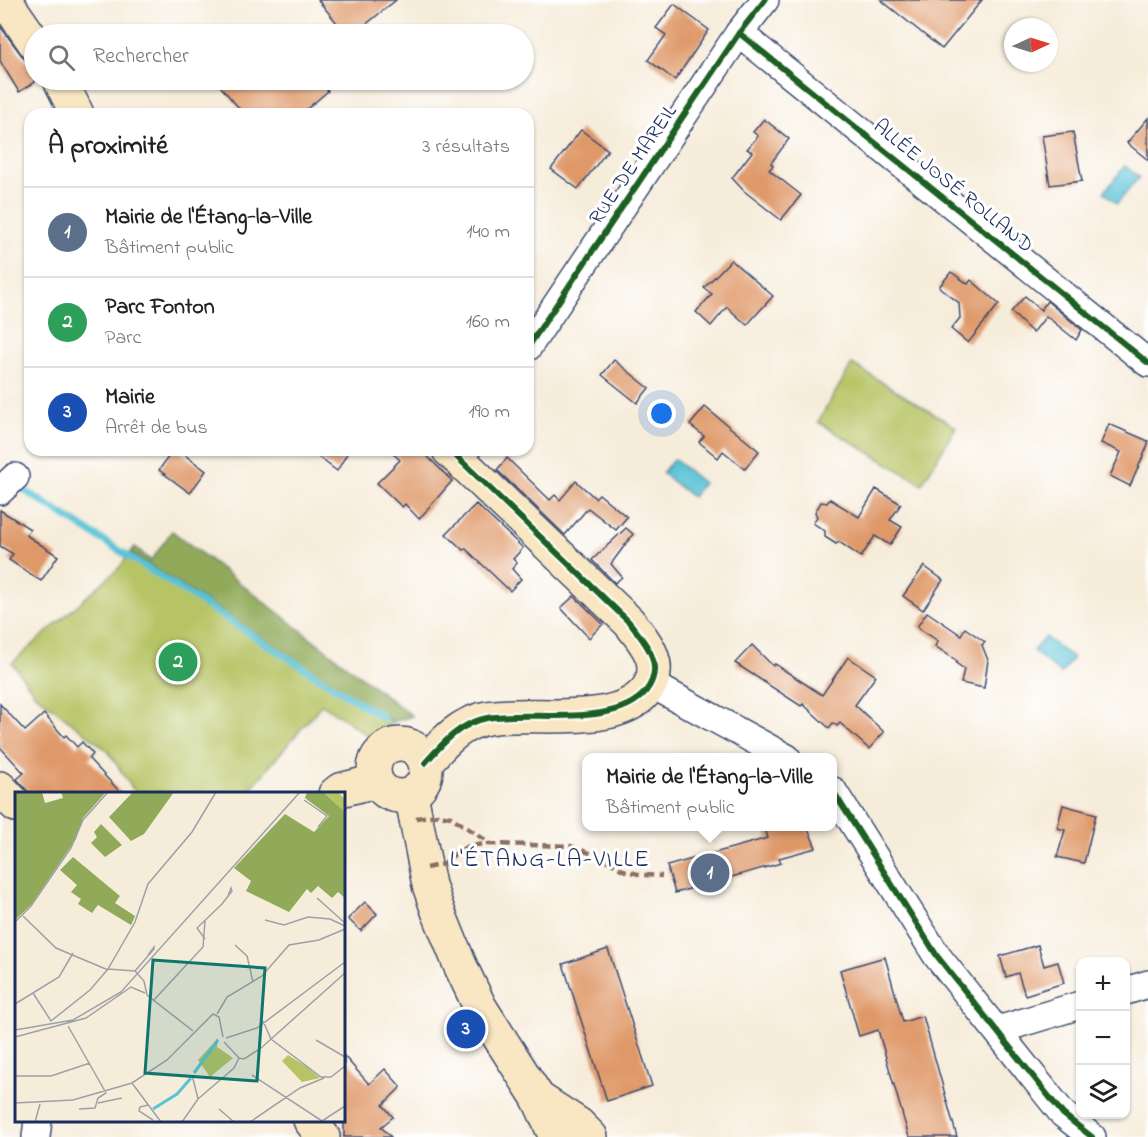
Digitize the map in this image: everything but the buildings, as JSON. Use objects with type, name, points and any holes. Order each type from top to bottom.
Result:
[{"type":"street","points":[[5,0],[24,28]]},
{"type":"street","name":"RUE DE MAREIL","points":[[534,338],[739,33],[765,0]]},
{"type":"street","name":"ALLÉE JOSÉ ROLLAND","points":[[739,33],[1148,363]]},
{"type":"street","points":[[65,90],[73,108]]},
{"type":"street","points":[[425,763],[450,736],[467,724],[487,718],[604,713],[625,708],[640,698],[651,684],[654,666],[649,647],[628,622],[459,456]]},
{"type":"street","points":[[651,684],[778,753]]},
{"type":"street","points":[[393,744],[409,745],[416,749],[425,763],[423,781],[411,794],[391,795],[385,792],[376,781],[374,774],[376,758],[385,748],[393,744]]},
{"type":"street","points":[[338,792],[376,781]]},
{"type":"street","points":[[0,788],[15,804]]},
{"type":"street","points":[[411,794],[429,885],[460,965],[480,1007],[538,1098],[556,1137]]},
{"type":"street","points":[[837,797],[937,956],[1063,1114],[1092,1137]]},
{"type":"street","points":[[1130,989],[1148,984]]},
{"type":"street","points":[[998,1030],[1076,1006]]},
{"type":"street","points":[[538,1098],[578,1124],[591,1137]]},
{"type":"street","points":[[36,1137],[38,1122]]},
{"type":"street","points":[[312,1122],[323,1137]]},
{"type":"green space","points":[[852,364],[956,427],[922,484],[818,422]]},
{"type":"green space","points":[[172,531],[412,716],[393,722],[370,737],[322,704],[248,792],[137,792],[108,751],[34,693],[12,663],[119,568],[135,547],[151,561]]},
{"type":"green space","points":[[172,531],[412,716],[393,722],[131,553],[135,547],[151,561]]},
{"type":"water","points":[[1125,166],[1139,177],[1117,204],[1104,192]]},
{"type":"water","points":[[674,459],[703,483],[692,497],[662,473]]},
{"type":"water","points":[[1045,637],[1073,658],[1061,674],[1033,651]]},
{"type":"waterway","points":[[27,492],[383,718]]},
{"type":"marked path","points":[[416,818],[438,815],[451,817],[491,844],[571,846],[605,859],[623,870],[642,875],[662,876]]},
{"type":"marked path","points":[[426,868],[444,864],[457,852],[471,845],[491,844]]},
{"type":"cycle path","points":[[534,338],[739,33],[765,0]]},
{"type":"cycle path","points":[[739,33],[1148,363]]},
{"type":"cycle path","points":[[425,763],[460,729],[487,718],[594,714],[632,703],[646,691],[654,672],[651,654],[629,622],[456,456]]},
{"type":"cycle path","points":[[837,797],[937,956],[1063,1114],[1092,1137]]},
{"type":"place","name":"Parc Fonton","points":[[178,662]]},
{"type":"place","name":"Mairie de l'Étang-la-Ville","points":[[710,873]]},
{"type":"place","name":"Mairie","points":[[466,1029]]},
{"type":"district","name":"L'ÉTANG-LA-VILLE","points":[[550,858]]}]
